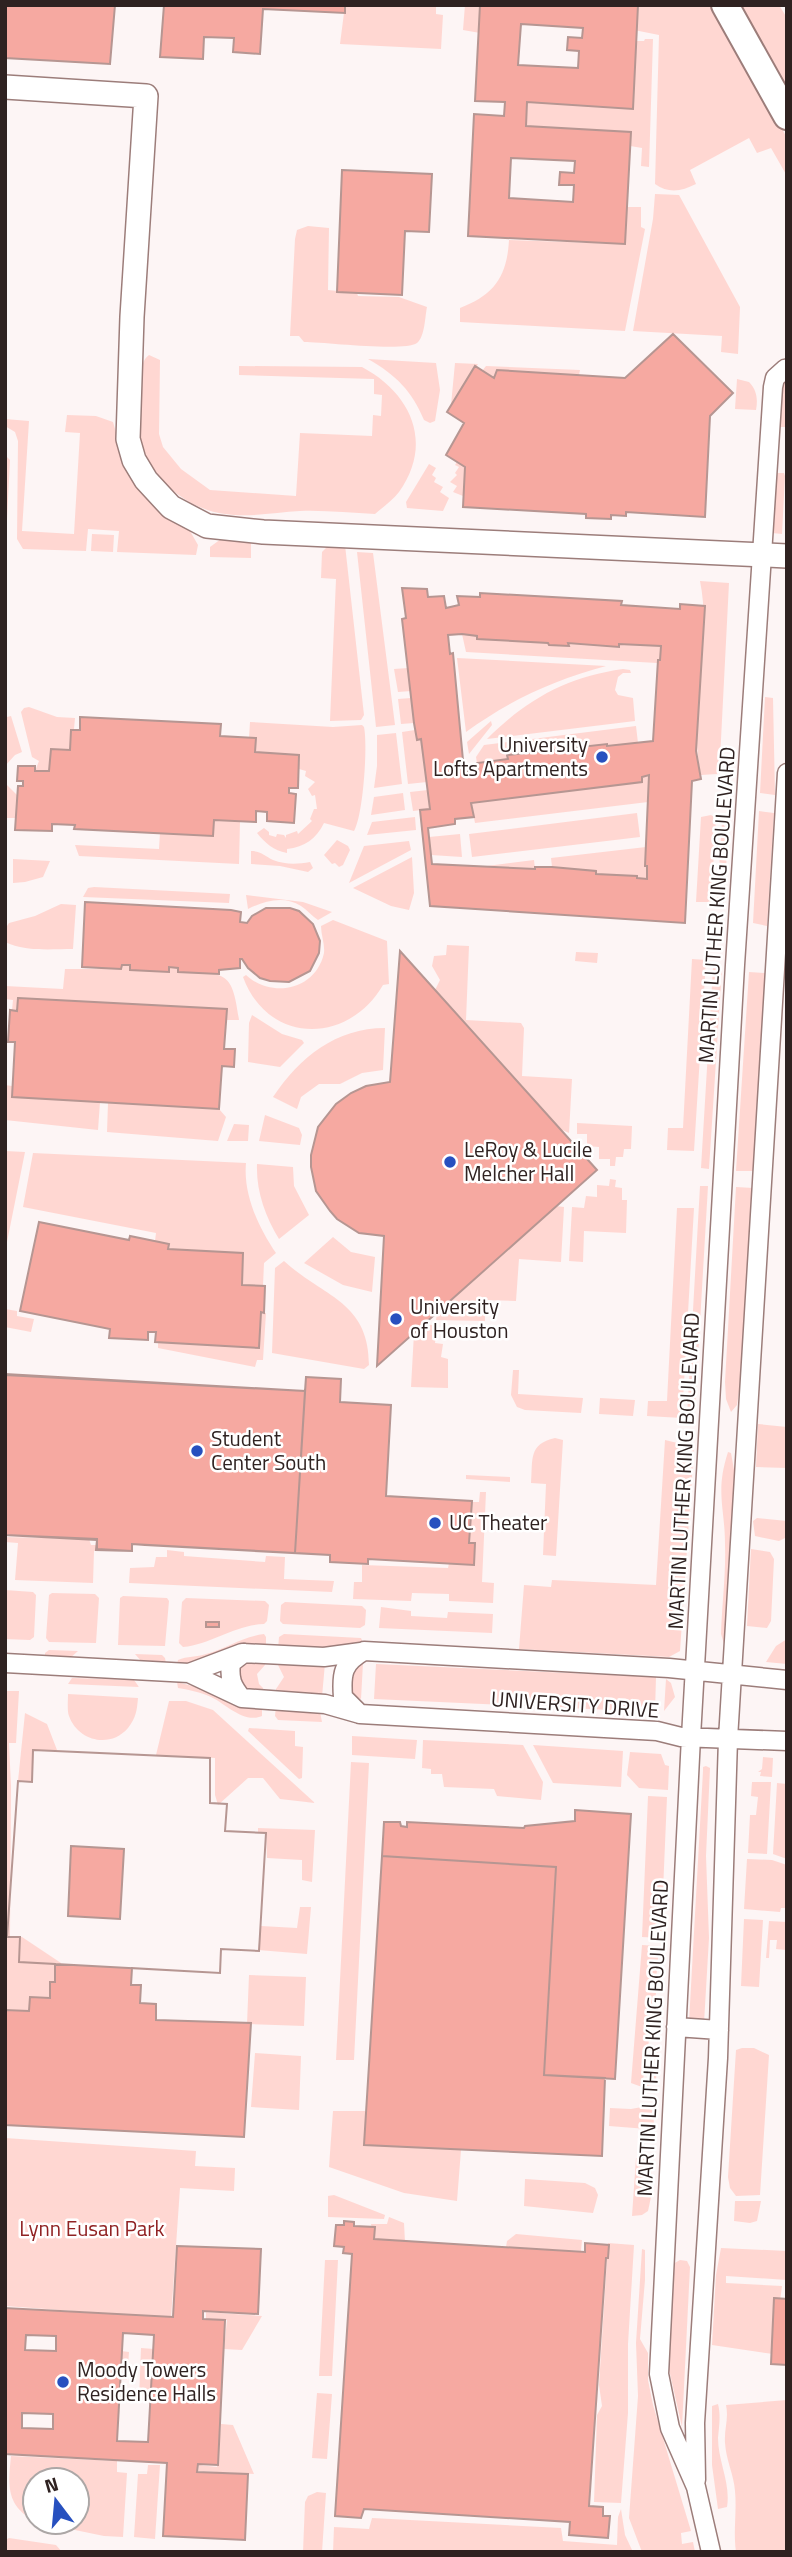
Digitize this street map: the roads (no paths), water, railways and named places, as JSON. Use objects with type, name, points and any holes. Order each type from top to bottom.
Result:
[{"type":"main road","points":[[725,5],[787,116]]},
{"type":"street","points":[[5,87],[146,96],[132,317],[128,439],[134,460],[146,480],[171,507],[207,526],[263,531],[787,556]]},
{"type":"street","name":"MARTIN LUTHER KING BOULEVARD","points":[[711,2552],[696,2487],[670,2428],[659,2374],[691,1737],[735,965],[764,554],[775,456],[773,387],[779,374],[787,370]]},
{"type":"street","name":"MARTIN LUTHER KING BOULEVARD","points":[[696,2487],[695,2423],[719,2030],[728,1739],[787,773]]},
{"type":"street","points":[[360,1714],[343,1697],[341,1675],[351,1658],[364,1651]]},
{"type":"street","name":"UNIVERSITY DRIVE","points":[[189,1673],[242,1653],[324,1657],[364,1651],[695,1670],[787,1680]]},
{"type":"street","points":[[242,1653],[231,1663],[230,1675],[232,1686],[242,1698]]},
{"type":"street","name":"UNIVERSITY DRIVE","points":[[5,1663],[189,1673],[242,1698],[325,1704],[360,1714],[787,1741]]},
{"type":"street","points":[[676,2028],[719,2030]]},
{"type":"place","name":"University Lofts Apartments","points":[[602,757]]},
{"type":"place","name":"LeRoy & Lucile Melcher Hall","points":[[450,1162]]},
{"type":"place","name":"University of Houston","points":[[396,1319]]},
{"type":"place","name":"Student Center South","points":[[197,1451]]},
{"type":"place","name":"UC Theater","points":[[435,1523]]},
{"type":"place","name":"Moody Towers Residence Halls","points":[[63,2382]]},
{"type":"park label","name":"Lynn Eusan Park","points":[[92,2229]]}]
